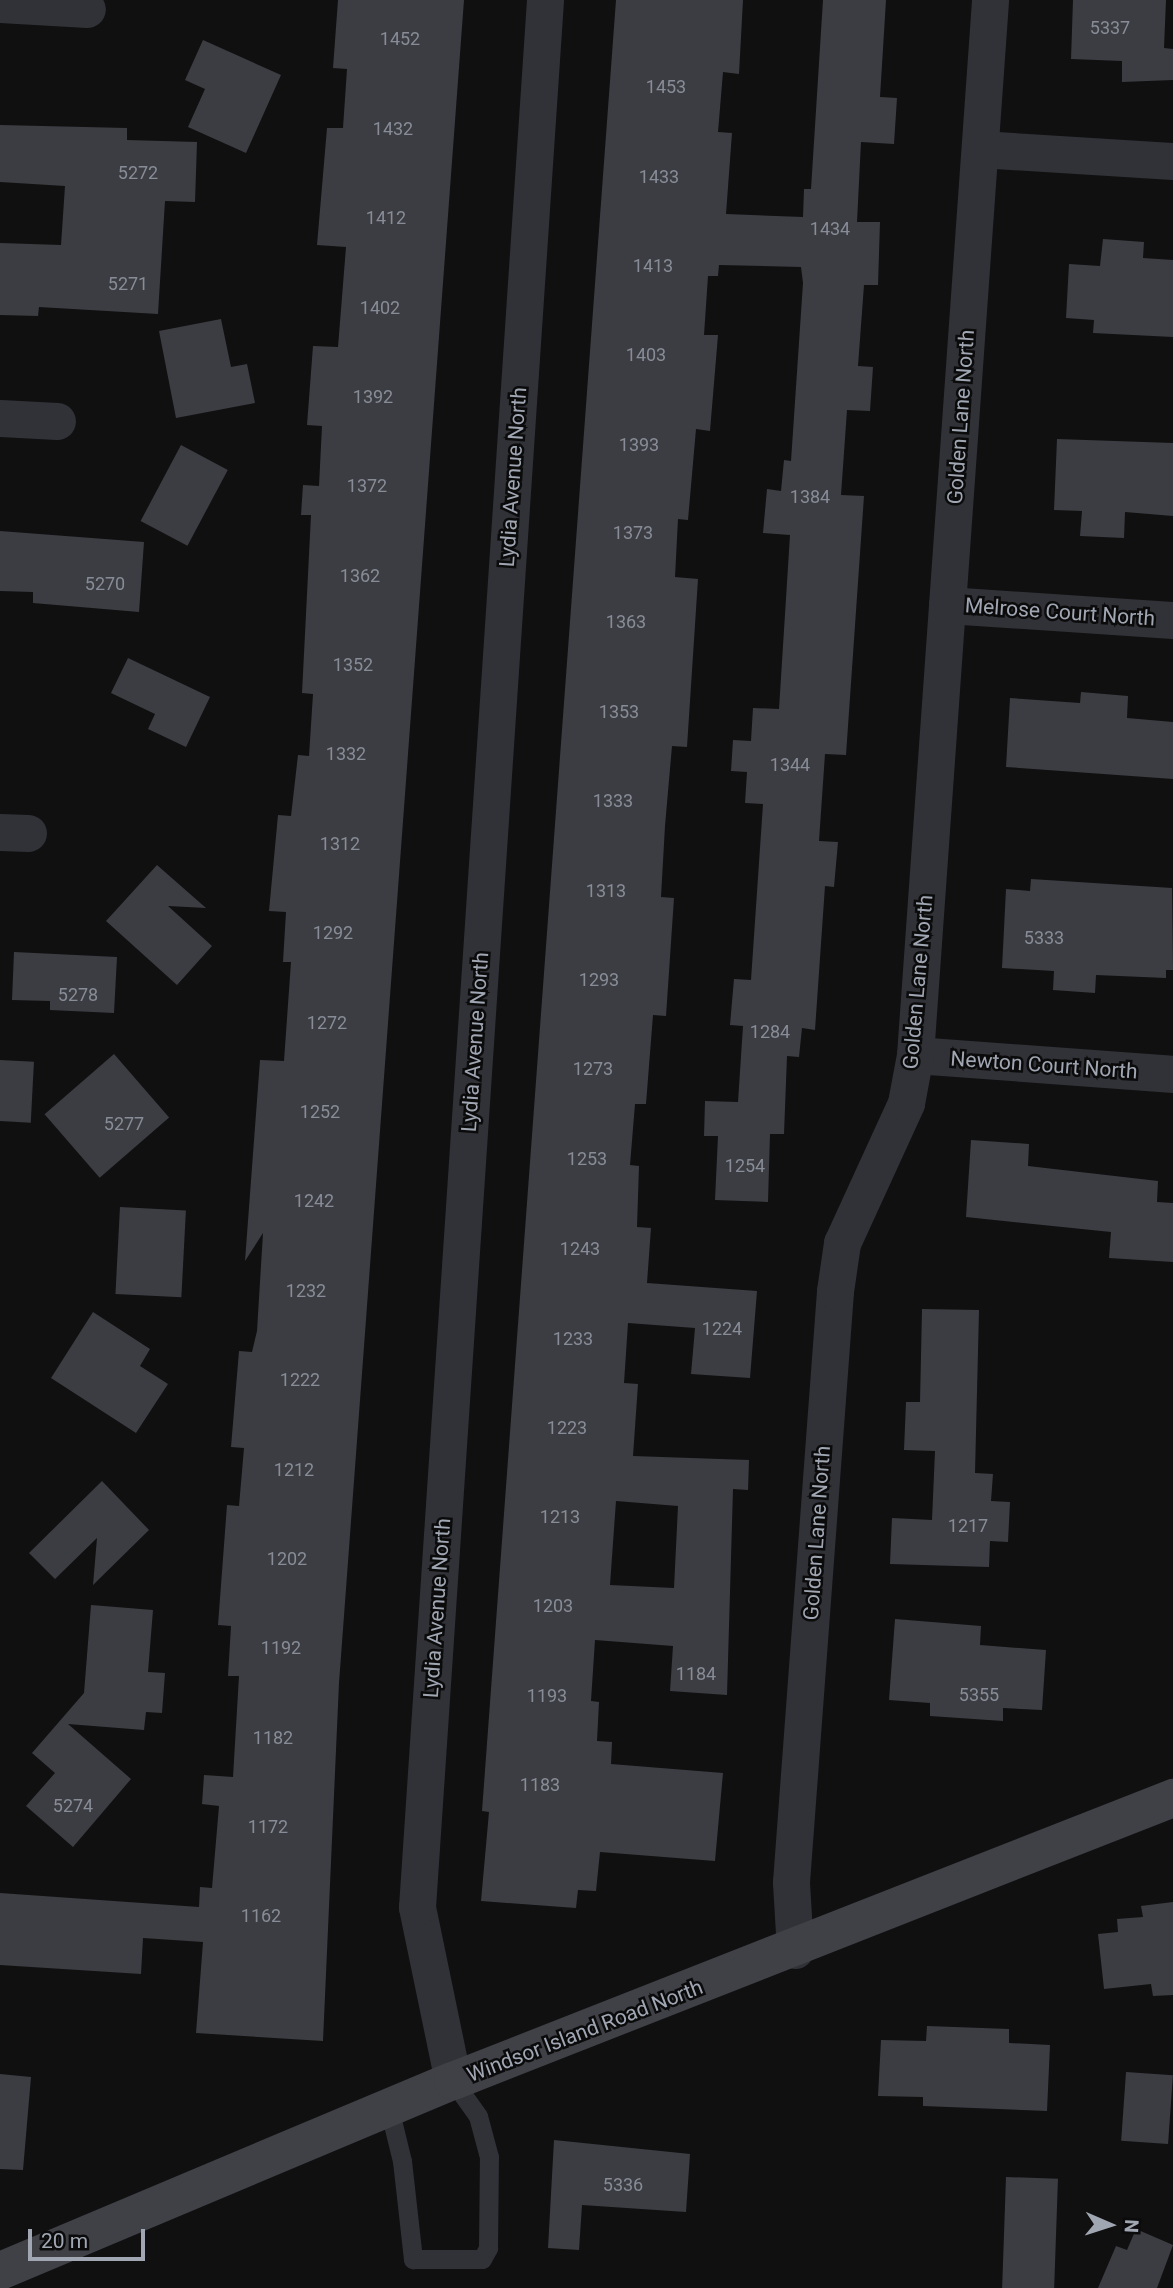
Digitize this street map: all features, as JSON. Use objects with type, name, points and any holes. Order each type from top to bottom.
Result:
[{"type":"street","name":"Lydia Avenue North","points":[[453,2081],[417,1907],[545,0]]},
{"type":"street","name":"Golden Lane North","points":[[795,1950],[792,1882],[837,1279],[854,1212],[906,1102],[915,1055],[990,0]]},
{"type":"street","points":[[0,4],[87,9]]},
{"type":"street","points":[[980,149],[1173,161]]},
{"type":"street","points":[[0,418],[57,421]]},
{"type":"street","name":"Melrose Court North","points":[[947,605],[1173,620]]},
{"type":"street","name":"Newton Court North","points":[[915,1055],[1173,1074]]},
{"type":"street","name":"Windsor Island Road North","points":[[0,2270],[453,2081],[795,1950],[1173,1798]]},
{"type":"lane","points":[[388,2108],[402,2161],[413,2259],[482,2259],[488,2248],[489,2157],[478,2116],[453,2081]]},
{"type":"building","points":[[338,0],[464,0],[339,1683],[323,2041],[196,2033],[203,1942],[143,1938],[141,1974],[0,1965],[0,1893],[199,1907],[200,1887],[212,1888],[219,1806],[202,1804],[204,1775],[233,1777],[239,1676],[228,1676],[231,1626],[218,1625],[227,1505],[239,1506],[244,1448],[231,1447],[239,1351],[252,1352],[257,1331],[263,1233],[245,1261],[260,1060],[284,1061],[291,962],[283,962],[286,912],[269,911],[278,815],[291,816],[298,755],[309,756],[313,694],[302,693],[311,515],[301,515],[303,485],[319,486],[322,426],[307,425],[313,346],[338,347],[346,247],[317,245],[327,128],[343,128],[347,69],[333,68]]},
{"type":"building","points":[[616,0],[743,0],[739,74],[723,72],[718,132],[732,133],[726,214],[803,217],[804,189],[811,189],[823,0],[886,0],[880,97],[897,98],[894,144],[861,142],[857,222],[880,222],[878,285],[864,285],[858,366],[873,367],[870,411],[847,410],[841,495],[864,496],[846,755],[825,754],[819,841],[838,842],[834,887],[825,886],[815,1030],[802,1028],[799,1057],[787,1056],[784,1134],[770,1134],[768,1202],[715,1200],[718,1136],[704,1136],[705,1101],[738,1102],[743,1026],[730,1025],[734,979],[751,980],[763,804],[745,803],[747,772],[731,771],[733,740],[751,741],[753,708],[779,709],[790,535],[763,533],[767,489],[781,491],[784,460],[791,461],[803,283],[801,267],[719,265],[718,276],[708,276],[704,335],[718,335],[710,431],[696,429],[688,520],[678,519],[675,577],[698,579],[687,747],[672,746],[665,826],[661,897],[674,898],[666,1016],[653,1015],[646,1104],[635,1104],[630,1165],[639,1166],[637,1227],[651,1228],[647,1283],[757,1291],[750,1378],[691,1374],[695,1328],[628,1323],[624,1383],[638,1384],[633,1456],[749,1460],[748,1490],[733,1489],[727,1695],[670,1691],[673,1646],[595,1640],[591,1701],[599,1702],[597,1741],[612,1742],[611,1764],[723,1773],[715,1861],[600,1852],[596,1891],[578,1890],[576,1908],[481,1901],[489,1812],[482,1811]],"holes":[[[616,1501],[678,1506],[674,1588],[610,1585]]]},
{"type":"building","points":[[1073,0],[1166,0],[1164,48],[1173,49],[1173,80],[1122,82],[1122,61],[1071,59]]},
{"type":"building","points":[[203,40],[281,75],[246,153],[188,127],[205,89],[185,80]]},
{"type":"building","points":[[0,125],[127,128],[127,140],[197,142],[195,202],[165,201],[158,314],[39,307],[38,316],[0,315],[0,243],[61,245],[65,186],[0,182]]},
{"type":"building","points":[[1103,239],[1144,242],[1143,258],[1173,260],[1173,337],[1093,333],[1094,320],[1066,318],[1069,264],[1100,266]]},
{"type":"building","points":[[221,319],[231,367],[247,364],[255,403],[176,418],[159,331]]},
{"type":"building","points":[[1057,439],[1173,443],[1173,516],[1125,512],[1124,538],[1080,536],[1082,511],[1054,510]]},
{"type":"building","points":[[181,445],[228,470],[187,546],[141,521]]},
{"type":"building","points":[[0,531],[144,542],[139,612],[33,603],[33,592],[0,591]]},
{"type":"building","points":[[128,658],[210,697],[186,747],[148,729],[155,714],[111,693]]},
{"type":"building","points":[[1081,692],[1128,696],[1127,718],[1173,722],[1173,779],[1006,767],[1010,698],[1080,703]]},
{"type":"building","points":[[157,865],[206,908],[168,906],[212,946],[177,985],[106,921]]},
{"type":"building","points":[[1031,879],[1172,888],[1173,970],[1166,970],[1166,978],[1096,975],[1095,993],[1053,990],[1054,971],[1002,968],[1006,889],[1030,891]]},
{"type":"building","points":[[14,952],[117,957],[114,1013],[50,1010],[50,1001],[12,1000]]},
{"type":"building","points":[[114,1054],[169,1117],[100,1178],[45,1114]]},
{"type":"building","points":[[0,1060],[34,1062],[31,1123],[0,1121]]},
{"type":"building","points":[[971,1140],[1029,1144],[1028,1166],[1158,1181],[1157,1202],[1173,1203],[1173,1262],[1109,1258],[1111,1232],[966,1217]]},
{"type":"building","points":[[120,1207],[186,1210],[181,1297],[115,1294]]},
{"type":"building","points":[[922,1309],[979,1310],[975,1473],[993,1474],[991,1501],[1010,1502],[1008,1542],[990,1541],[989,1567],[890,1564],[892,1518],[932,1520],[935,1451],[904,1450],[906,1402],[920,1402]]},
{"type":"building","points":[[93,1312],[150,1349],[140,1366],[168,1384],[136,1433],[51,1378]]},
{"type":"building","points":[[102,1481],[149,1530],[93,1585],[97,1538],[55,1579],[29,1553]]},
{"type":"building","points":[[91,1605],[153,1610],[148,1672],[165,1673],[162,1713],[146,1712],[144,1730],[68,1724],[131,1779],[73,1847],[26,1806],[55,1773],[32,1753],[84,1693]]},
{"type":"building","points":[[895,1619],[981,1626],[980,1645],[1046,1650],[1042,1710],[1003,1708],[1003,1721],[930,1716],[930,1703],[889,1700]]},
{"type":"building","points":[[1173,1902],[1173,1995],[1153,1996],[1151,1984],[1104,1989],[1098,1934],[1118,1932],[1117,1919],[1143,1917],[1141,1906]]},
{"type":"building","points":[[927,2026],[1009,2029],[1009,2043],[1050,2045],[1047,2111],[923,2106],[923,2097],[878,2096],[881,2040],[926,2041]]},
{"type":"building","points":[[1126,2072],[1173,2075],[1168,2144],[1121,2141]]},
{"type":"building","points":[[0,2074],[31,2077],[23,2170],[0,2169]]},
{"type":"building","points":[[554,2140],[690,2154],[686,2212],[582,2205],[579,2250],[548,2248]]},
{"type":"building","points":[[1006,2177],[1058,2179],[1054,2288],[1002,2288]]},
{"type":"building","points":[[1136,2229],[1173,2245],[1157,2288],[1098,2288],[1116,2246],[1127,2250]]}]
